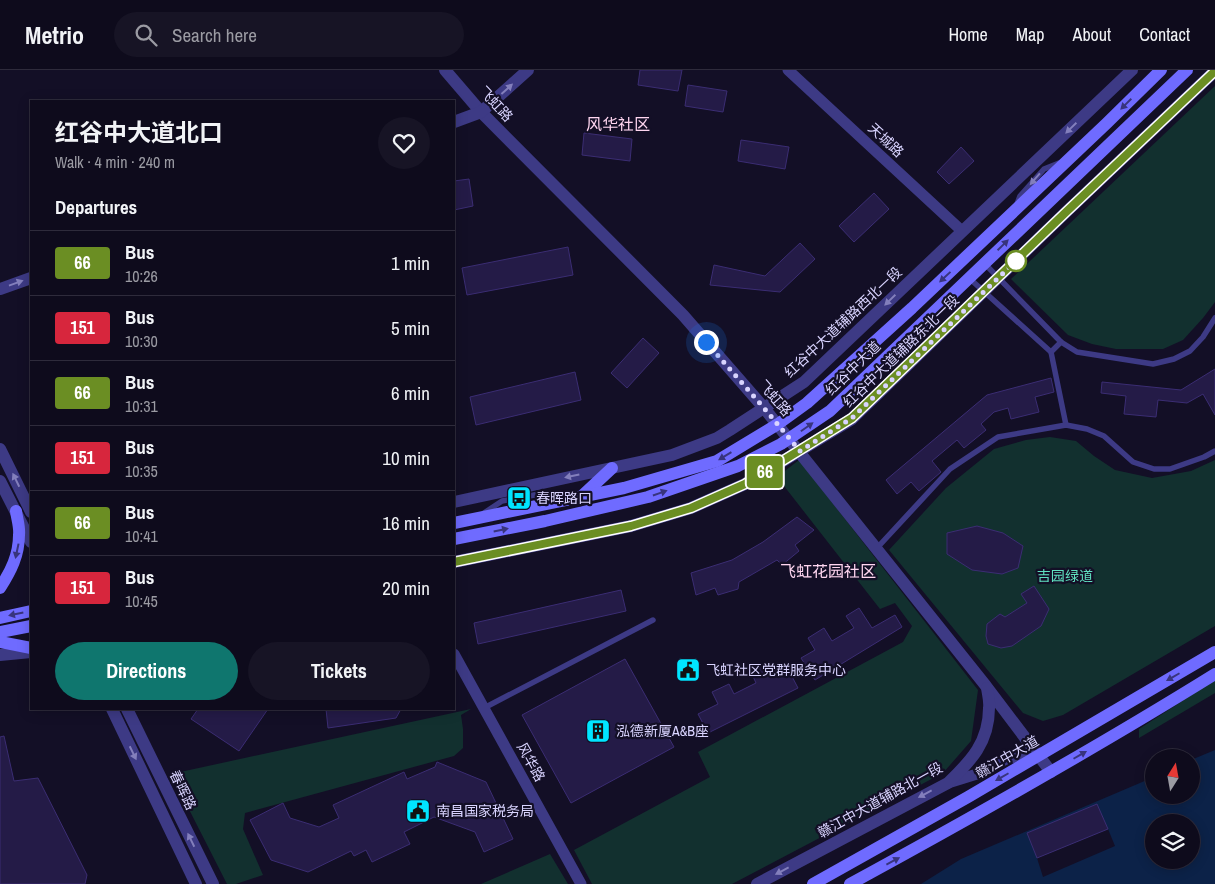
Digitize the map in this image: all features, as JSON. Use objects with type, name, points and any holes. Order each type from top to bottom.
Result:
[{"type":"main road","name":"红谷中大道","points":[[455,523],[624,488],[717,461],[778,424],[807,403],[912,308],[1161,70]]},
{"type":"main road","name":"红谷中大道","points":[[455,539],[545,521],[648,497],[738,466],[790,439],[830,411],[1187,70]]},
{"type":"main road","points":[[580,497],[612,468]]},
{"type":"main road","points":[[2,583],[13,565],[18,548],[20,533],[16,511]]},
{"type":"main road","points":[[0,618],[30,611]]},
{"type":"main road","points":[[0,632],[30,626]]},
{"type":"main road","points":[[0,642],[30,648]]},
{"type":"main road","name":"赣江中大道","points":[[813,884],[936,815],[1215,652]]},
{"type":"main road","points":[[850,884],[1051,772],[1215,674]]},
{"type":"street","name":"飞虹路","points":[[446,70],[481,112],[683,315],[778,424],[986,686],[1051,772]]},
{"type":"street","points":[[455,122],[481,112],[528,70]]},
{"type":"street","name":"天城路","points":[[788,70],[962,231]]},
{"type":"street","name":"红谷中大道辅路西北一段","points":[[455,502],[672,455],[717,438],[804,382],[1132,70]]},
{"type":"street","name":"红谷中大道辅路东北一段","points":[[455,562],[631,526],[691,508],[745,484],[852,418],[1215,71]]},
{"type":"street","points":[[0,289],[30,278]]},
{"type":"street","points":[[0,449],[30,510]]},
{"type":"street","points":[[0,481],[30,540]]},
{"type":"street","points":[[0,655],[30,652]]},
{"type":"street","name":"风华路","points":[[455,656],[581,884]]},
{"type":"street","name":"赣江中大道辅路北一段","points":[[758,884],[948,783],[976,752],[985,735],[990,707],[986,686]]},
{"type":"street","name":"春晖路","points":[[112,710],[196,884]]},
{"type":"street","name":"春晖路","points":[[127,710],[212,884]]},
{"type":"street","points":[[948,783],[977,774],[1008,758],[1038,756]]},
{"type":"lane","points":[[985,263],[1061,342],[1078,352],[1153,364],[1174,359],[1190,351],[1203,337],[1215,318]]},
{"type":"lane","points":[[969,278],[1052,352],[1066,425]]},
{"type":"lane","points":[[1052,352],[1061,342]]},
{"type":"lane","points":[[877,548],[950,469],[998,437],[1066,425],[1087,428],[1104,436],[1133,462],[1154,469],[1170,469],[1215,451]]},
{"type":"lane","points":[[484,708],[652,620]]},
{"type":"lane","points":[[808,884],[824,872],[903,827],[936,815]]},
{"type":"green space","points":[[1215,86],[1215,302],[1183,340],[1163,349],[1116,349],[1092,344],[1068,335],[1011,279]]},
{"type":"green space","name":"吉园绿道","points":[[1050,437],[1076,441],[1115,470],[1152,478],[1191,471],[1215,460],[1215,626],[1063,715],[1043,721],[1023,713],[889,550],[946,488],[994,449],[1026,440]]},
{"type":"green space","points":[[799,460],[978,690],[971,741],[943,773],[732,884],[592,884],[574,850],[710,777],[698,752],[903,642],[912,626],[895,603],[880,609],[777,477]]},
{"type":"green space","points":[[1215,680],[1215,693],[1139,738],[1139,729]]},
{"type":"green space","points":[[471,709],[461,715],[463,748],[454,756],[245,813],[243,829],[263,875],[236,884],[227,884],[171,774]]},
{"type":"green space","points":[[550,854],[568,884],[481,884]]},
{"type":"water","points":[[1215,750],[1215,884],[921,884],[961,859],[1145,781],[1145,804],[1200,804],[1200,756]]},
{"type":"pier","points":[[1108,829],[1115,846],[1043,877],[1037,858]]},
{"type":"building","points":[[640,70],[682,70],[678,91],[638,85]]},
{"type":"building","points":[[688,85],[727,91],[723,112],[685,106]]},
{"type":"building","points":[[584,133],[632,139],[630,161],[582,155]]},
{"type":"building","points":[[741,140],[789,147],[785,169],[738,161]]},
{"type":"building","points":[[961,147],[974,161],[949,184],[937,172]]},
{"type":"building","points":[[469,179],[473,206],[455,210],[455,181]]},
{"type":"building","points":[[874,193],[889,209],[854,242],[839,226]]},
{"type":"building","points":[[800,243],[815,259],[780,292],[710,285],[714,265],[765,276]]},
{"type":"building","points":[[568,247],[573,275],[467,295],[462,268]]},
{"type":"building","points":[[643,338],[659,353],[627,388],[611,373]]},
{"type":"building","points":[[1215,369],[1215,415],[1203,394],[1187,403],[1158,400],[1156,417],[1124,414],[1126,396],[1101,393],[1102,382],[1181,390]]},
{"type":"building","points":[[575,372],[581,400],[476,425],[470,397]]},
{"type":"building","points":[[1051,378],[1054,392],[1035,397],[1039,412],[1011,419],[1008,408],[994,412],[981,424],[986,430],[964,448],[957,440],[932,461],[941,472],[919,491],[911,482],[897,494],[886,480],[987,395]]},
{"type":"building","points":[[797,517],[814,530],[795,545],[799,551],[782,565],[777,560],[739,582],[738,589],[718,595],[715,588],[696,595],[691,573],[732,560],[763,542]]},
{"type":"building","points":[[977,526],[1003,533],[1023,546],[1018,568],[1002,574],[972,570],[947,554],[947,533]]},
{"type":"building","points":[[1034,586],[1049,609],[1041,626],[1012,646],[1001,648],[988,644],[986,636],[987,624],[1000,614],[1005,617],[1027,603],[1021,594]]},
{"type":"building","points":[[621,590],[626,611],[478,644],[474,623]]},
{"type":"building","points":[[859,608],[872,628],[895,615],[902,627],[815,680],[801,658],[815,650],[808,638],[824,628],[832,641],[854,628],[846,616]]},
{"type":"building","name":"泓德新厦A&B座","points":[[625,659],[674,747],[571,803],[522,715]]},
{"type":"building","points":[[765,665],[771,675],[787,667],[798,688],[708,733],[698,714],[718,704],[712,692],[729,684],[734,694],[756,683],[751,672]]},
{"type":"building","points":[[197,710],[267,710],[239,751],[191,719]]},
{"type":"building","points":[[326,710],[400,710],[396,718],[328,728]]},
{"type":"building","points":[[4,736],[14,781],[38,778],[87,875],[85,884],[0,884],[0,737]]},
{"type":"building","name":"南昌国家税务局","points":[[437,762],[486,782],[513,839],[484,852],[475,832],[434,817],[404,832],[410,844],[372,862],[366,850],[354,856],[351,851],[308,872],[271,860],[250,820],[283,803],[290,818],[319,827],[339,818],[333,805],[404,772],[407,779],[435,767]]},
{"type":"building","points":[[1097,804],[1108,829],[1037,858],[1027,833]]},
{"type":"bus line","name":"66","points":[[455,562],[631,526],[691,508],[745,484],[852,418],[1215,71]]},
{"type":"place","name":"春晖路口","points":[[519,498]]},
{"type":"place","name":"飞虹社区党群服务中心","points":[[688,670]]},
{"type":"place","name":"泓德新厦A&B座","points":[[598,731]]},
{"type":"place","name":"南昌国家税务局","points":[[418,811]]},
{"type":"district","name":"风华社区","points":[[618,124]]},
{"type":"district","name":"飞虹花园社区","points":[[828,571]]},
{"type":"route","points":[[706,342],[800,451],[852,418],[1016,261]]}]
